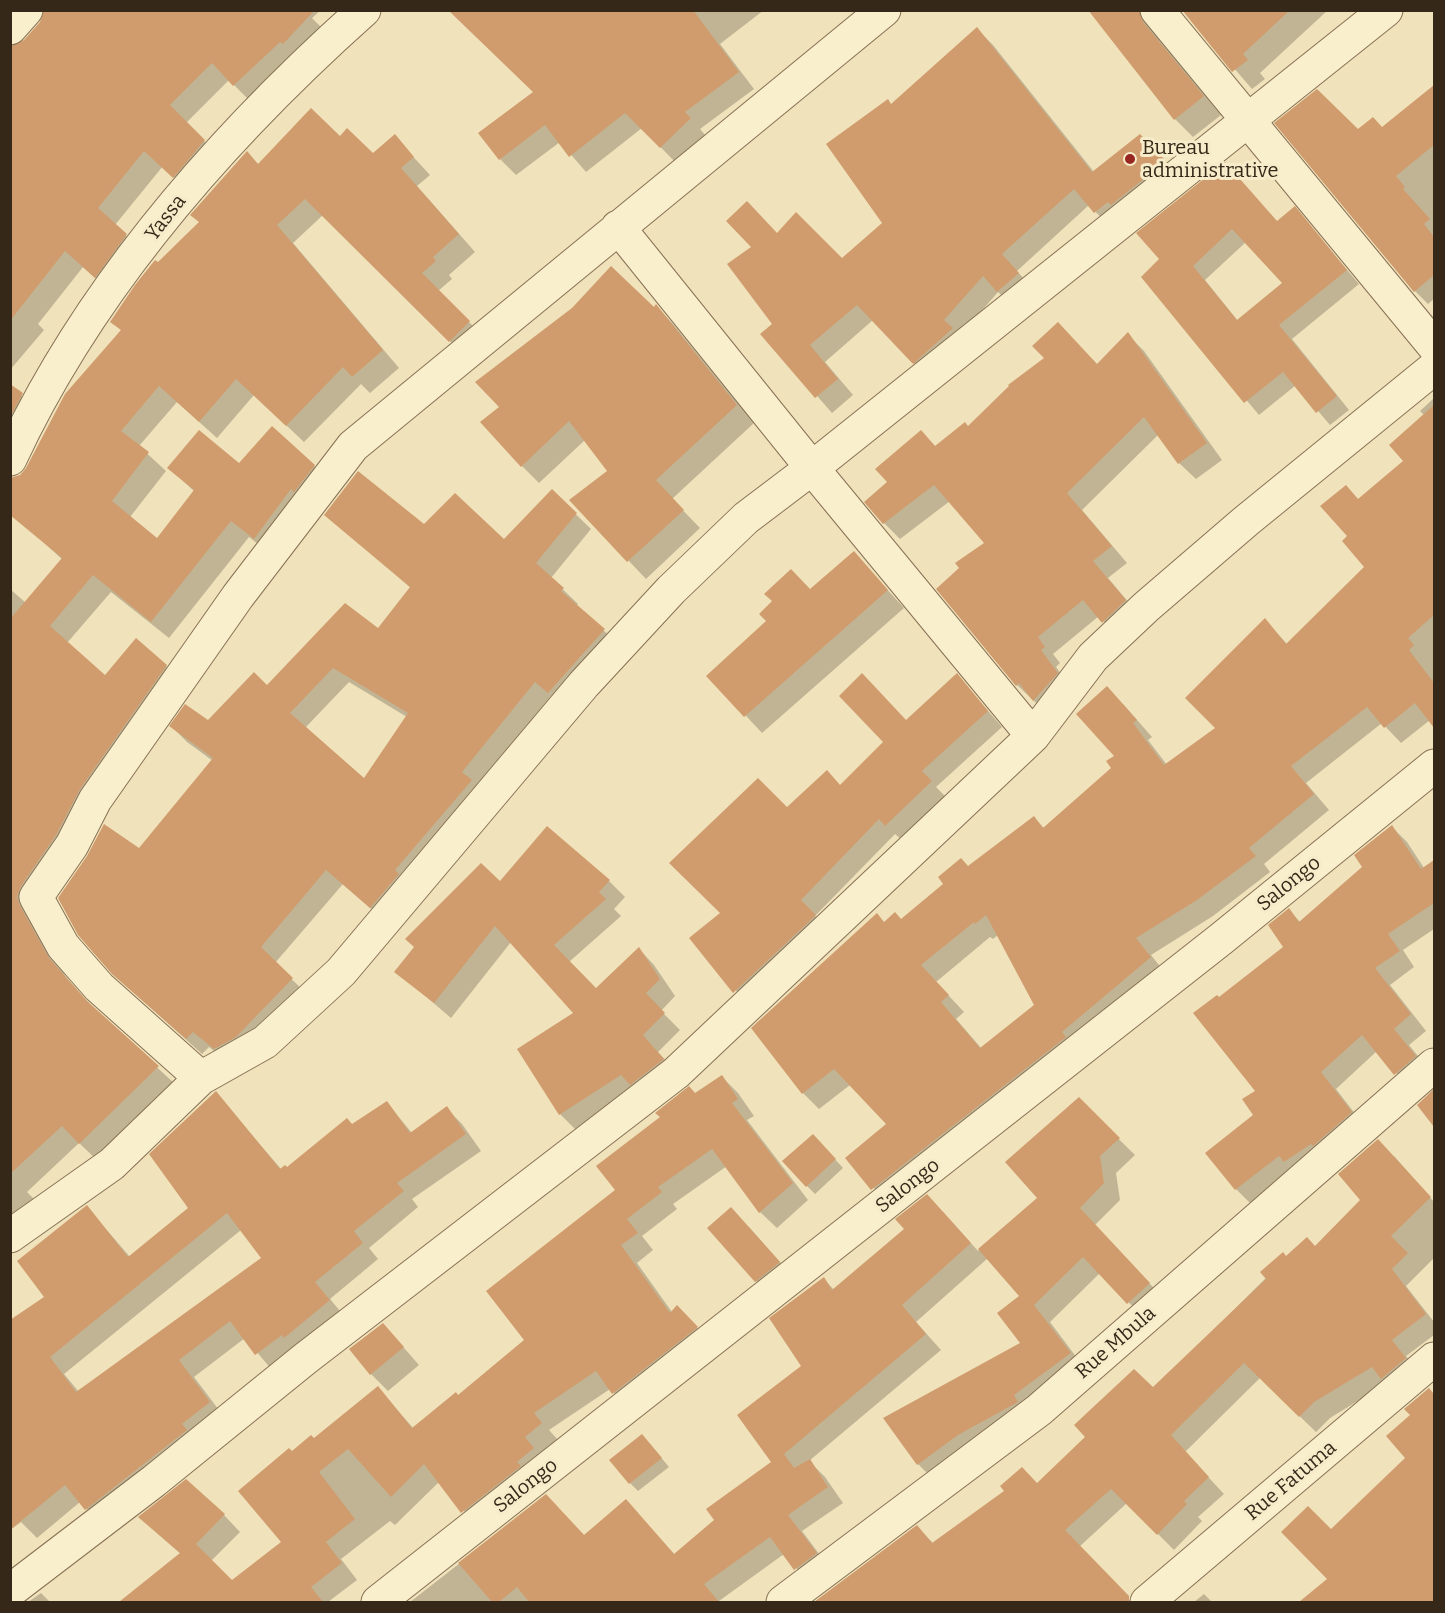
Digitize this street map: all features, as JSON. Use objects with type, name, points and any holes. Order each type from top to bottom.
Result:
[{"type":"street","points":[[10,28],[26,10]]},
{"type":"street","name":"Yassa","points":[[10,459],[59,369],[105,297],[215,154],[312,57],[364,10]]},
{"type":"street","points":[[201,1078],[99,987],[63,946],[36,897],[72,845],[95,800],[238,596],[353,446],[884,10]]},
{"type":"street","points":[[1157,10],[1434,346]]},
{"type":"street","points":[[10,1236],[112,1164],[201,1078],[265,1042],[341,972],[584,684],[671,590],[746,518],[812,468],[1386,10]]},
{"type":"street","points":[[618,227],[812,468],[1033,736]]},
{"type":"street","points":[[10,1591],[154,1481],[306,1358],[676,1073],[1033,736],[1093,657],[1146,607],[1246,521],[1434,368]]},
{"type":"street","name":"Salongo","points":[[378,1602],[1221,939],[1434,766]]},
{"type":"street","name":"Rue Mbula","points":[[783,1602],[1039,1410],[1434,1065]]},
{"type":"street","name":"Rue Fatuma","points":[[1147,1602],[1434,1359]]},
{"type":"building","points":[[44,10],[315,10],[283,44],[280,42],[233,86],[212,63],[170,105],[205,140],[173,178],[144,151],[98,208],[127,234],[95,278],[65,251],[10,321],[10,46],[24,40],[40,22]]},
{"type":"building","points":[[448,10],[693,10],[739,72],[685,112],[691,118],[660,148],[625,113],[569,157],[545,125],[499,160],[478,133],[533,92]]},
{"type":"building","points":[[1088,10],[1139,10],[1143,22],[1204,96],[1174,120]]},
{"type":"building","points":[[1182,10],[1290,10],[1243,54],[1248,60],[1232,72]]},
{"type":"building","points":[[977,27],[1092,172],[1140,134],[1166,161],[1111,205],[1108,202],[1094,213],[1074,189],[1002,254],[1019,273],[997,292],[983,276],[944,320],[953,328],[913,364],[857,305],[810,345],[838,379],[815,398],[760,334],[772,324],[727,264],[751,247],[726,221],[747,201],[777,233],[796,212],[842,258],[882,223],[826,144],[888,99],[891,104]]},
{"type":"building","points":[[1434,85],[1434,145],[1396,176],[1405,187],[1403,189],[1430,219],[1424,224],[1434,237],[1434,275],[1414,292],[1274,123],[1317,89],[1358,129],[1373,117],[1382,127]]},
{"type":"building","points":[[311,108],[340,136],[347,128],[373,153],[395,134],[414,157],[401,168],[459,234],[433,257],[436,261],[422,273],[470,321],[449,342],[305,199],[277,225],[383,350],[352,377],[343,367],[286,426],[236,379],[199,422],[159,386],[121,431],[149,452],[112,501],[157,538],[194,490],[167,468],[199,430],[239,463],[272,426],[315,465],[294,492],[291,489],[254,539],[231,521],[151,622],[93,575],[50,626],[105,675],[136,638],[167,665],[80,789],[56,835],[21,886],[17,897],[49,958],[87,1001],[159,1066],[79,1144],[62,1126],[10,1174],[10,619],[62,558],[10,515],[10,478],[20,475],[26,468],[65,394],[121,330],[110,322],[135,285],[155,260],[158,262],[199,222],[190,215],[247,151],[258,164]]},
{"type":"building","points":[[1225,162],[1277,221],[1295,206],[1347,270],[1279,325],[1337,396],[1316,413],[1283,372],[1244,403],[1141,277],[1159,259],[1136,233]],"holes":[[[1232,229],[1282,283],[1237,320],[1193,266]]]},
{"type":"building","points":[[611,266],[654,307],[656,304],[737,405],[656,480],[684,510],[627,562],[569,500],[607,471],[569,421],[521,467],[480,422],[499,407],[475,382],[572,308]]},
{"type":"building","points":[[1058,322],[1097,364],[1128,332],[1207,443],[1178,464],[1144,417],[1067,493],[1112,546],[1093,561],[1126,600],[1102,623],[1083,600],[1038,637],[1045,647],[1041,650],[1058,673],[1033,701],[1019,683],[1016,686],[936,589],[959,568],[955,563],[984,543],[934,485],[883,524],[864,502],[887,482],[875,469],[921,430],[935,446],[965,422],[968,426],[1008,385],[1044,358],[1032,346]]},
{"type":"building","points":[[10,384],[23,393],[10,417]]},
{"type":"building","points":[[1434,405],[1434,615],[1408,638],[1414,645],[1409,650],[1434,683],[1434,728],[1415,703],[1384,728],[1367,707],[1291,766],[1314,794],[1249,848],[1256,856],[1197,900],[1136,938],[1151,957],[1062,1032],[1066,1037],[871,1190],[845,1158],[886,1124],[834,1069],[802,1094],[751,1028],[877,913],[884,922],[895,912],[901,919],[943,884],[938,877],[961,858],[968,866],[1034,816],[1043,828],[1111,768],[1106,761],[1114,756],[1076,714],[1107,686],[1137,720],[1133,723],[1164,765],[1215,728],[1185,698],[1265,618],[1286,644],[1364,567],[1342,541],[1347,536],[1320,506],[1346,485],[1358,499],[1403,461],[1389,445]],"holes":[[[986,915],[1034,1005],[980,1048],[941,1002],[949,995],[921,965]]]},
{"type":"building","points":[[358,471],[424,524],[455,493],[504,539],[552,489],[577,513],[536,563],[564,588],[561,591],[605,629],[548,693],[535,682],[462,772],[472,780],[395,870],[399,874],[370,908],[326,870],[261,947],[293,978],[236,1037],[214,1049],[193,1032],[186,1039],[112,974],[78,935],[58,898],[87,856],[104,824],[139,848],[213,758],[169,726],[185,704],[208,720],[254,672],[267,685],[345,603],[378,628],[410,587],[324,515]],"holes":[[[333,668],[408,713],[364,778],[290,713]]]},
{"type":"building","points":[[854,551],[888,590],[744,717],[706,676],[766,621],[759,614],[772,601],[764,594],[791,569],[810,589]]},
{"type":"building","points":[[862,673],[906,720],[957,673],[988,711],[922,771],[932,781],[885,826],[879,819],[801,900],[816,915],[733,993],[689,938],[720,913],[669,863],[758,778],[787,807],[827,770],[840,785],[883,742],[839,696]]},
{"type":"building","points":[[1392,825],[1421,869],[1434,860],[1434,903],[1388,934],[1400,951],[1375,968],[1411,1014],[1394,1029],[1416,1056],[1394,1075],[1362,1035],[1321,1072],[1352,1112],[1313,1146],[1311,1144],[1284,1162],[1279,1156],[1235,1190],[1205,1153],[1253,1115],[1242,1099],[1255,1091],[1193,1013],[1217,995],[1219,997],[1283,947],[1268,925],[1289,908],[1299,922],[1362,867],[1354,855]]},
{"type":"building","points":[[547,826],[610,880],[599,892],[606,899],[554,945],[596,988],[639,947],[660,979],[646,993],[665,1013],[643,1035],[664,1059],[630,1085],[621,1075],[559,1115],[517,1049],[573,1013],[495,926],[434,1003],[394,972],[414,947],[405,939],[481,863],[500,881]]},
{"type":"building","points":[[722,1075],[738,1099],[732,1103],[793,1183],[759,1213],[712,1149],[658,1187],[662,1192],[627,1219],[638,1233],[621,1245],[670,1313],[677,1305],[698,1327],[612,1394],[596,1371],[534,1413],[542,1423],[525,1437],[534,1448],[517,1462],[521,1466],[461,1513],[424,1464],[391,1497],[348,1449],[319,1472],[355,1519],[326,1542],[342,1563],[311,1587],[323,1602],[119,1602],[180,1553],[138,1517],[186,1479],[225,1514],[196,1544],[232,1580],[281,1542],[238,1491],[289,1448],[292,1451],[311,1435],[314,1438],[378,1386],[412,1428],[456,1392],[458,1395],[524,1340],[486,1291],[615,1190],[596,1166],[660,1117],[655,1113],[689,1086],[695,1093]]},
{"type":"building","points":[[1434,1089],[1434,1127],[1417,1105]]},
{"type":"building","points":[[216,1091],[280,1169],[285,1165],[287,1167],[347,1118],[352,1124],[387,1101],[410,1133],[447,1106],[466,1134],[397,1183],[404,1191],[354,1231],[363,1243],[315,1282],[330,1300],[284,1338],[282,1335],[255,1355],[230,1321],[179,1360],[210,1402],[182,1424],[187,1430],[85,1510],[65,1485],[10,1530],[10,1320],[44,1297],[17,1261],[87,1205],[128,1257],[188,1208],[149,1154]],"holes":[[[227,1213],[261,1258],[76,1392],[50,1357]]]},
{"type":"building","points":[[1079,1097],[1120,1138],[1100,1156],[1104,1183],[1080,1208],[1150,1283],[1127,1304],[1083,1257],[1034,1305],[1071,1353],[1014,1395],[1018,1402],[958,1435],[917,1465],[883,1418],[1020,1343],[997,1313],[1019,1296],[978,1249],[1037,1198],[1005,1162]]},
{"type":"building","points":[[813,1134],[836,1159],[806,1187],[782,1161]]},
{"type":"building","points":[[1378,1139],[1431,1197],[1391,1236],[1408,1253],[1392,1269],[1426,1314],[1392,1340],[1406,1358],[1381,1379],[1372,1367],[1314,1402],[1299,1417],[1244,1363],[1171,1435],[1209,1477],[1184,1501],[1187,1504],[1157,1535],[1111,1489],[1065,1530],[1129,1596],[1129,1602],[814,1602],[917,1525],[932,1543],[1004,1491],[1000,1486],[1022,1467],[1037,1483],[1085,1437],[1074,1425],[1134,1369],[1153,1387],[1266,1279],[1260,1272],[1283,1252],[1286,1256],[1307,1237],[1315,1246],[1360,1200],[1338,1174]]},
{"type":"building","points":[[927,1194],[971,1243],[902,1305],[926,1334],[784,1454],[794,1468],[810,1459],[828,1487],[788,1515],[817,1553],[794,1570],[770,1537],[704,1584],[719,1602],[529,1602],[517,1587],[499,1602],[492,1602],[458,1563],[546,1494],[584,1535],[626,1499],[674,1554],[714,1520],[706,1509],[771,1462],[737,1415],[801,1366],[769,1318],[824,1277],[832,1290],[904,1229],[895,1219]]},
{"type":"building","points":[[731,1207],[780,1262],[755,1282],[707,1228]]},
{"type":"building","points":[[383,1323],[404,1347],[370,1375],[349,1349]]},
{"type":"building","points":[[1429,1388],[1434,1394],[1434,1602],[1299,1602],[1327,1579],[1281,1532],[1308,1506],[1331,1529],[1405,1458],[1386,1436],[1410,1415],[1404,1409]]},
{"type":"building","points":[[642,1434],[662,1458],[629,1484],[609,1460]]},
{"type":"place","name":"Bureau administrative","points":[[1130,159]]}]
